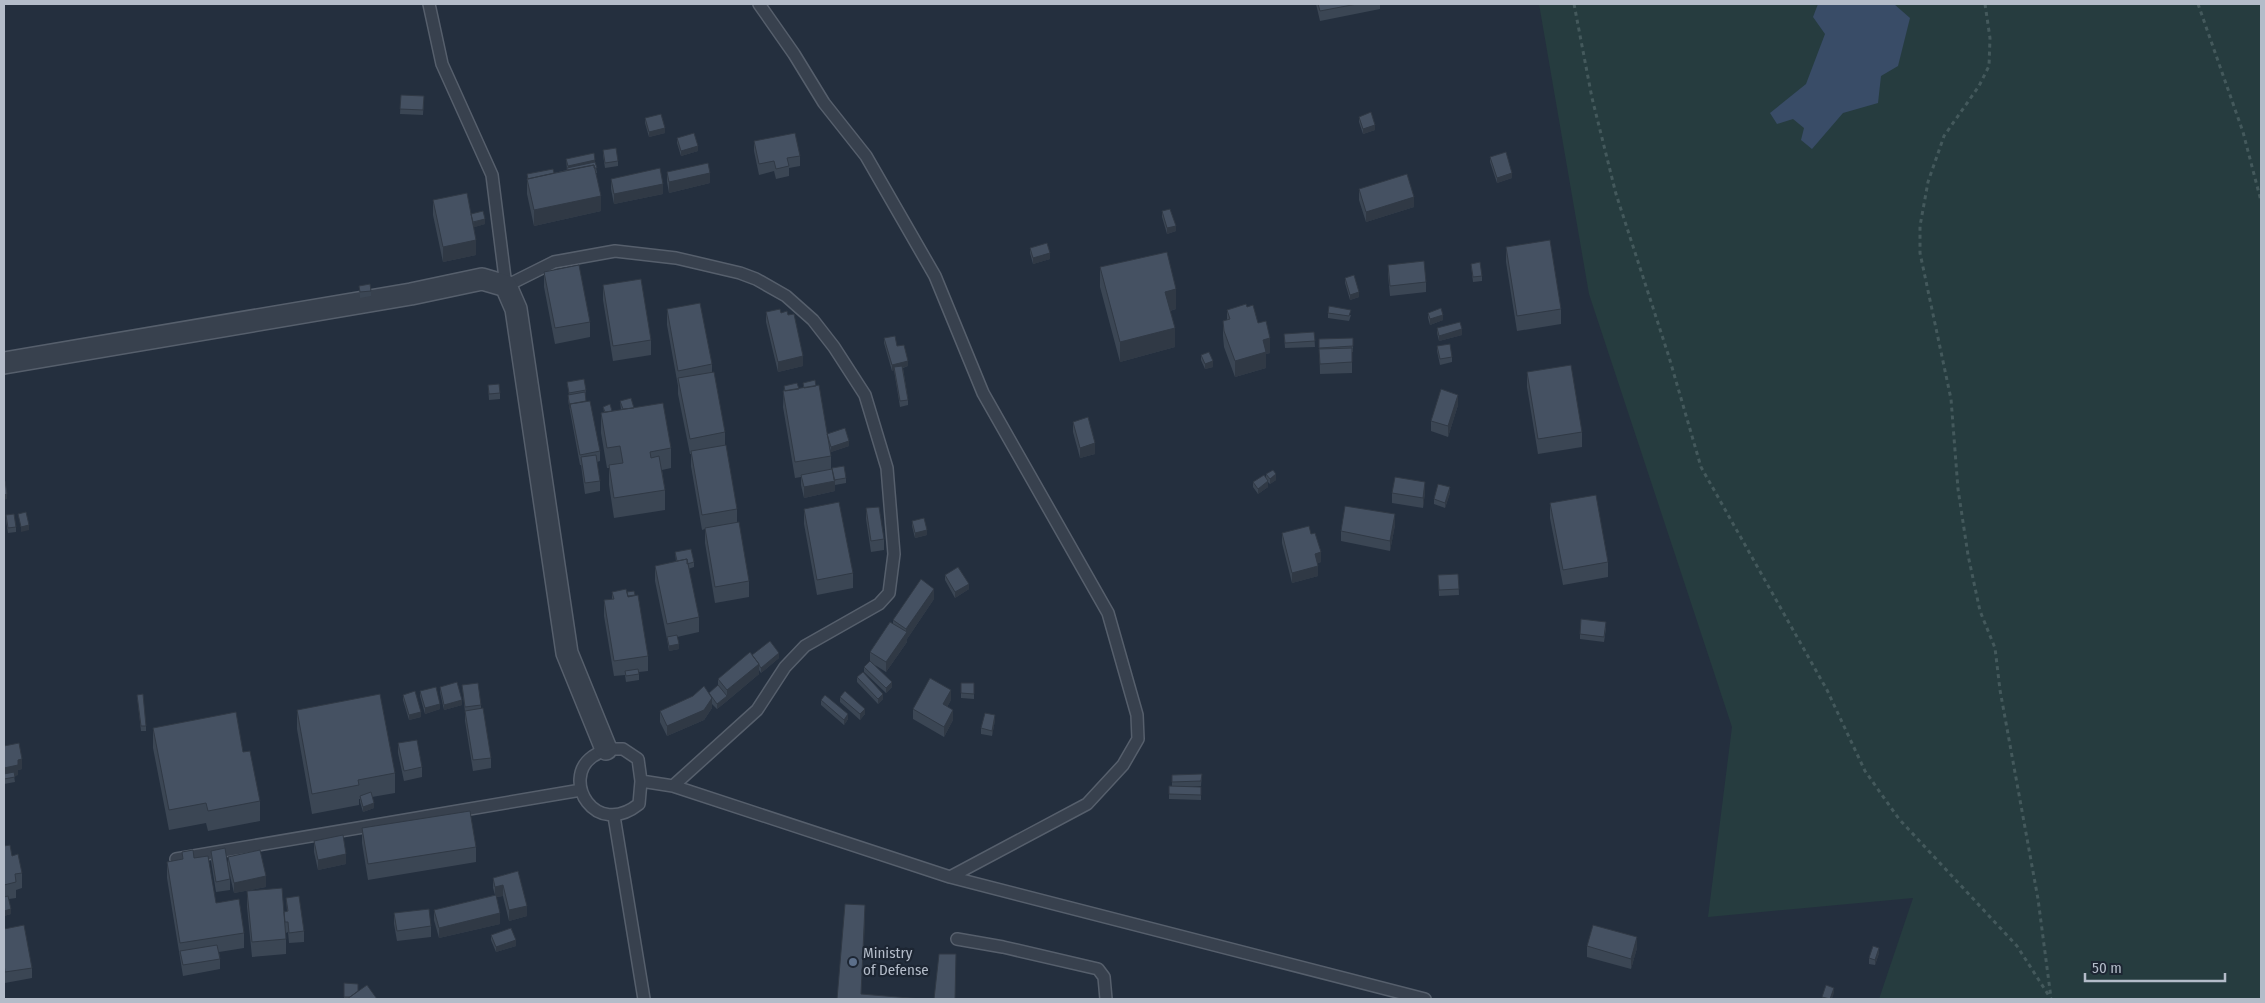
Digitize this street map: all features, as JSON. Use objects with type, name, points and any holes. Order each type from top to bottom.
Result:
[{"type":"street","points":[[4,363],[411,294],[482,279],[506,286],[516,310],[567,653],[606,749]]},
{"type":"lane","points":[[429,4],[442,64],[492,175],[506,286],[554,262],[614,251],[676,258],[740,273],[772,287],[800,307],[834,347],[865,395],[887,468],[894,554],[890,592],[879,604],[805,646],[785,667],[757,710],[673,786]]},
{"type":"lane","points":[[759,4],[794,54],[824,103],[866,156],[935,276],[983,393],[1108,613],[1137,715],[1138,739],[1124,765],[1087,804],[950,877]]},
{"type":"lane","points":[[606,749],[623,750],[638,759],[641,781],[639,804],[628,813],[614,816],[599,813],[587,804],[581,790],[581,772],[590,758],[606,749]]},
{"type":"lane","points":[[641,781],[673,786],[950,877],[1424,999]]},
{"type":"lane","points":[[176,859],[581,790]]},
{"type":"lane","points":[[614,816],[644,999]]},
{"type":"lane","points":[[957,939],[1003,947],[1098,969],[1104,977],[1106,999]]},
{"type":"path","points":[[1574,4],[1592,98],[1616,194],[1670,357],[1701,467],[1827,690],[1865,771],[1899,819],[2016,946],[2051,999]]},
{"type":"path","points":[[1985,4],[1990,38],[1990,66],[1979,86],[1944,136],[1928,182],[1920,226],[1920,253],[1950,399],[1958,489],[1968,555],[1980,612],[1995,648],[2000,690],[2038,899],[2051,999]]},
{"type":"path","points":[[2198,4],[2243,132],[2261,202]]},
{"type":"green space","points":[[1539,4],[2261,4],[2261,999],[1879,999],[1913,898],[1708,917],[1732,727],[1589,294]]},
{"type":"water","points":[[1818,4],[1894,4],[1910,18],[1898,66],[1881,76],[1878,103],[1843,113],[1812,149],[1801,140],[1804,128],[1793,119],[1777,124],[1770,113],[1806,84],[1825,34],[1813,17]]},
{"type":"building","points":[[1318,4],[1357,4],[1320,11]]},
{"type":"building","points":[[401,95],[424,96],[423,110],[400,109]]},
{"type":"building","points":[[1371,112],[1375,125],[1363,129],[1359,117]]},
{"type":"building","points":[[661,114],[665,128],[649,132],[645,118]]},
{"type":"building","points":[[694,133],[698,146],[681,151],[677,138]]},
{"type":"building","points":[[795,133],[800,156],[787,158],[789,166],[776,169],[774,161],[759,164],[754,141]]},
{"type":"building","points":[[616,148],[618,161],[605,163],[603,150]]},
{"type":"building","points":[[1506,152],[1512,173],[1497,178],[1490,157]]},
{"type":"building","points":[[594,153],[595,160],[568,166],[566,159]]},
{"type":"building","points":[[595,162],[597,168],[594,168],[594,165],[567,170],[567,168]]},
{"type":"building","points":[[708,163],[710,173],[669,182],[667,172]]},
{"type":"building","points":[[594,165],[601,196],[534,210],[527,179]]},
{"type":"building","points":[[660,168],[663,184],[614,194],[611,179]]},
{"type":"building","points":[[553,169],[554,173],[528,179],[527,174]]},
{"type":"building","points":[[1407,174],[1414,197],[1366,212],[1359,189]]},
{"type":"building","points":[[467,193],[476,240],[443,247],[433,200]]},
{"type":"building","points":[[1170,209],[1176,226],[1167,228],[1162,211]]},
{"type":"building","points":[[483,211],[485,219],[473,222],[471,214]]},
{"type":"building","points":[[1550,240],[1561,309],[1517,316],[1506,247]]},
{"type":"building","points":[[1047,243],[1050,253],[1033,258],[1030,248]]},
{"type":"building","points":[[1167,252],[1176,289],[1165,292],[1175,328],[1120,342],[1100,267]]},
{"type":"building","points":[[1424,261],[1426,282],[1390,286],[1388,265]]},
{"type":"building","points":[[1480,262],[1482,276],[1473,277],[1471,264]]},
{"type":"building","points":[[579,265],[590,322],[555,328],[544,272]]},
{"type":"building","points":[[1354,275],[1359,292],[1350,295],[1345,278]]},
{"type":"building","points":[[641,279],[651,340],[613,346],[603,285]]},
{"type":"building","points":[[370,284],[371,291],[360,292],[359,286]]},
{"type":"building","points":[[700,303],[712,364],[678,371],[667,309]]},
{"type":"building","points":[[1246,304],[1247,307],[1253,305],[1258,323],[1266,321],[1270,338],[1263,340],[1266,352],[1235,361],[1224,331],[1223,321],[1230,319],[1227,310]]},
{"type":"building","points":[[1329,306],[1351,310],[1349,316],[1328,313]]},
{"type":"building","points":[[1441,308],[1443,315],[1430,319],[1428,313]]},
{"type":"building","points":[[780,309],[781,313],[787,311],[788,315],[794,314],[803,356],[778,362],[766,312]]},
{"type":"building","points":[[1460,322],[1462,329],[1439,336],[1437,328]]},
{"type":"building","points":[[1314,332],[1315,341],[1285,343],[1284,334]]},
{"type":"building","points":[[895,336],[897,346],[904,345],[908,361],[892,365],[884,338]]},
{"type":"building","points":[[1353,338],[1353,346],[1319,348],[1319,339]]},
{"type":"building","points":[[1450,344],[1452,357],[1440,359],[1437,346]]},
{"type":"building","points":[[1352,348],[1352,362],[1320,364],[1319,349]]},
{"type":"building","points":[[1209,352],[1213,361],[1205,364],[1201,355]]},
{"type":"building","points":[[1571,365],[1582,432],[1538,439],[1527,372]]},
{"type":"building","points":[[902,366],[908,400],[900,401],[894,367]]},
{"type":"building","points":[[714,372],[725,432],[690,439],[678,378]]},
{"type":"building","points":[[584,379],[586,390],[569,393],[567,382]]},
{"type":"building","points":[[815,380],[816,386],[804,388],[803,383]]},
{"type":"building","points":[[797,383],[799,389],[785,391],[784,386]]},
{"type":"building","points":[[499,384],[500,393],[489,394],[488,385]]},
{"type":"building","points":[[819,385],[831,456],[795,462],[783,391]]},
{"type":"building","points":[[1441,389],[1458,395],[1448,426],[1431,421]]},
{"type":"building","points":[[585,392],[586,401],[570,404],[570,408],[568,395]]},
{"type":"building","points":[[631,398],[634,408],[623,409],[620,401]]},
{"type":"building","points":[[590,401],[600,451],[580,455],[570,404]]},
{"type":"building","points":[[663,403],[671,448],[650,452],[651,458],[659,456],[665,490],[614,498],[609,465],[623,463],[620,446],[607,448],[601,413]]},
{"type":"building","points":[[610,404],[612,411],[605,412],[603,407]]},
{"type":"building","points":[[1088,417],[1095,443],[1080,448],[1073,422]]},
{"type":"building","points":[[845,428],[849,441],[831,447],[827,434]]},
{"type":"building","points":[[726,445],[737,509],[702,515],[691,451]]},
{"type":"building","points":[[596,455],[600,481],[585,483],[581,457]]},
{"type":"building","points":[[844,466],[846,478],[834,480],[832,468]]},
{"type":"building","points":[[832,469],[835,481],[804,487],[801,475]]},
{"type":"building","points":[[1273,470],[1276,474],[1270,479],[1266,474]]},
{"type":"building","points":[[1264,475],[1268,481],[1258,489],[1253,482]]},
{"type":"building","points":[[1395,477],[1425,482],[1423,498],[1392,493]]},
{"type":"building","points":[[4,481],[7,494],[4,495]]},
{"type":"building","points":[[1438,484],[1450,487],[1445,503],[1434,499]]},
{"type":"building","points":[[1596,495],[1608,562],[1563,570],[1550,503]]},
{"type":"building","points":[[839,502],[853,573],[817,580],[804,509]]},
{"type":"building","points":[[1345,506],[1395,514],[1390,541],[1341,531]]},
{"type":"building","points":[[879,507],[884,539],[871,541],[866,508]]},
{"type":"building","points":[[26,512],[29,525],[21,527],[18,514]]},
{"type":"building","points":[[14,514],[16,527],[8,528],[6,515]]},
{"type":"building","points":[[924,518],[927,530],[915,533],[912,521]]},
{"type":"building","points":[[739,522],[749,581],[715,587],[705,528]]},
{"type":"building","points":[[1309,526],[1311,534],[1315,533],[1321,552],[1315,554],[1318,566],[1292,573],[1282,533]]},
{"type":"building","points":[[691,549],[694,562],[687,564],[687,559],[677,561],[675,552]]},
{"type":"building","points":[[687,559],[699,617],[667,624],[655,566]]},
{"type":"building","points":[[958,567],[969,584],[955,592],[945,575]]},
{"type":"building","points":[[1458,574],[1459,589],[1439,590],[1438,575]]},
{"type":"building","points":[[921,579],[934,589],[906,629],[893,620]]},
{"type":"building","points":[[626,589],[628,597],[638,595],[648,656],[614,661],[604,600],[614,599],[612,592]]},
{"type":"building","points":[[634,591],[635,595],[628,596],[627,592]]},
{"type":"building","points":[[1581,619],[1606,622],[1604,637],[1580,634]]},
{"type":"building","points":[[890,622],[907,632],[886,662],[870,652]]},
{"type":"building","points":[[677,635],[679,644],[669,646],[667,637]]},
{"type":"building","points":[[770,641],[779,653],[761,668],[752,655]]},
{"type":"building","points":[[750,652],[759,664],[727,690],[718,679]]},
{"type":"building","points":[[870,661],[892,682],[886,688],[864,667]]},
{"type":"building","points":[[638,669],[639,674],[626,676],[625,671]]},
{"type":"building","points":[[863,672],[883,694],[878,699],[857,677]]},
{"type":"building","points":[[930,678],[951,690],[943,704],[953,710],[944,727],[913,709]]},
{"type":"building","points":[[457,682],[462,700],[444,705],[440,687]]},
{"type":"building","points":[[478,683],[481,705],[465,707],[462,685]]},
{"type":"building","points":[[961,683],[974,683],[974,694],[961,693]]},
{"type":"building","points":[[718,685],[727,696],[717,704],[709,693]]},
{"type":"building","points":[[704,686],[712,698],[704,710],[667,726],[660,711],[693,696]]},
{"type":"building","points":[[436,687],[440,704],[425,708],[420,691]]},
{"type":"building","points":[[415,691],[421,712],[409,715],[403,695]]},
{"type":"building","points":[[845,691],[865,709],[860,714],[840,697]]},
{"type":"building","points":[[143,694],[146,726],[141,726],[137,695]]},
{"type":"building","points":[[380,694],[395,773],[358,780],[359,785],[312,794],[297,710]]},
{"type":"building","points":[[825,695],[848,714],[844,720],[821,700]]},
{"type":"building","points":[[483,708],[491,758],[473,760],[465,711]]},
{"type":"building","points":[[236,712],[243,752],[250,751],[260,801],[208,811],[206,803],[169,810],[153,728]]},
{"type":"building","points":[[985,713],[995,715],[992,731],[981,728]]},
{"type":"building","points":[[417,740],[422,767],[404,771],[398,743]]},
{"type":"building","points":[[19,743],[22,759],[18,760],[18,765],[4,768],[4,746]]},
{"type":"building","points":[[14,772],[15,777],[4,779],[4,774]]},
{"type":"building","points":[[1202,774],[1201,781],[1172,782],[1172,775]]},
{"type":"building","points":[[1169,786],[1201,787],[1201,795],[1169,794]]},
{"type":"building","points":[[371,792],[374,803],[363,807],[360,796]]},
{"type":"building","points":[[470,811],[476,847],[368,864],[362,828]]},
{"type":"building","points":[[343,835],[346,854],[318,860],[314,841]]},
{"type":"building","points":[[10,845],[12,856],[18,854],[22,873],[15,874],[16,882],[4,885],[4,846]]},
{"type":"building","points":[[225,848],[230,879],[216,882],[211,851]]},
{"type":"building","points":[[193,850],[194,858],[208,856],[216,903],[239,899],[244,933],[180,943],[167,862],[183,859],[182,852]]},
{"type":"building","points":[[260,850],[266,876],[234,883],[228,857]]},
{"type":"building","points":[[518,871],[527,906],[509,910],[503,885],[495,887],[493,878]]},
{"type":"building","points":[[282,888],[286,939],[252,942],[247,891]]},
{"type":"building","points":[[496,895],[500,913],[439,928],[434,910]]},
{"type":"building","points":[[8,896],[11,909],[4,911],[4,897]]},
{"type":"building","points":[[299,896],[304,931],[289,933],[288,922],[285,922],[284,912],[288,911],[286,898]]},
{"type":"building","name":"Ministry of Defense","points":[[845,904],[865,905],[861,994],[922,999],[837,999]]},
{"type":"building","points":[[429,909],[431,926],[397,931],[394,913]]},
{"type":"building","points":[[24,925],[32,968],[5,972],[4,929]]},
{"type":"building","points":[[1593,925],[1637,937],[1631,959],[1587,946]]},
{"type":"building","points":[[511,928],[516,940],[496,947],[491,935]]},
{"type":"building","points":[[217,945],[220,959],[183,965],[180,951]]},
{"type":"building","points":[[1873,946],[1879,948],[1875,960],[1869,958]]},
{"type":"building","points":[[939,954],[956,954],[955,999],[934,999]]},
{"type":"building","points":[[344,983],[358,984],[358,991],[350,997],[344,997]]},
{"type":"building","points":[[367,985],[377,999],[347,999]]},
{"type":"building","points":[[1826,985],[1834,988],[1830,999],[1822,997]]},
{"type":"place","name":"Ministry of Defense","points":[[853,962]]}]
